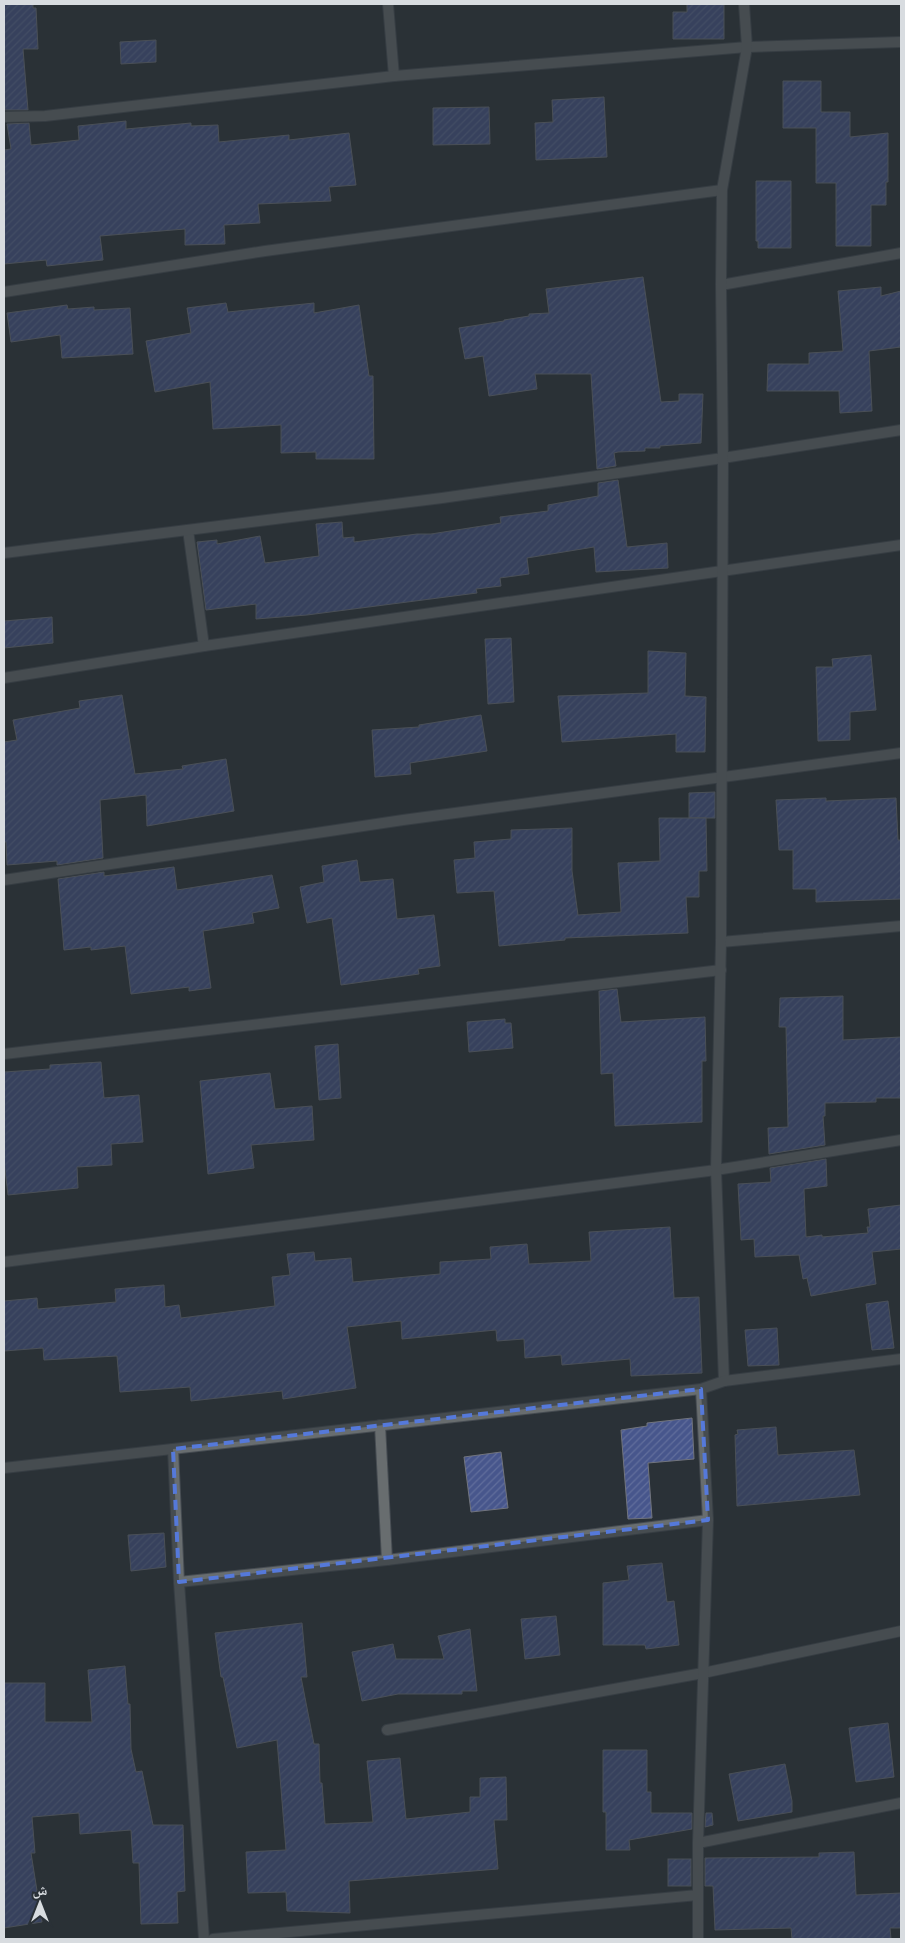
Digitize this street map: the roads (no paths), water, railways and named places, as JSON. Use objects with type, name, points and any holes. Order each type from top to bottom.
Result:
[{"type":"street","points":[[388,4],[394,76]]},
{"type":"street","points":[[724,1382],[716,1170],[722,942],[723,458],[720,285],[722,190],[747,47],[744,4]]},
{"type":"street","points":[[4,117],[45,116],[394,76],[747,47],[901,42]]},
{"type":"street","points":[[4,292],[265,251],[722,190]]},
{"type":"street","points":[[720,285],[901,253]]},
{"type":"street","points":[[4,553],[442,498],[723,458],[901,430]]},
{"type":"street","points":[[188,530],[204,646]]},
{"type":"street","points":[[4,678],[204,646],[901,545]]},
{"type":"street","points":[[4,880],[403,820],[901,753]]},
{"type":"street","points":[[722,942],[901,926]]},
{"type":"street","points":[[4,1054],[721,970]]},
{"type":"street","points":[[4,1262],[716,1170],[901,1140]]},
{"type":"street","points":[[4,1468],[701,1389],[724,1382],[901,1359]]},
{"type":"street","points":[[698,1939],[698,1843],[708,1520],[701,1389]]},
{"type":"street","points":[[380,1425],[387,1560]]},
{"type":"street","points":[[173,1449],[204,1939]]},
{"type":"street","points":[[180,1582],[387,1560],[708,1520]]},
{"type":"street","points":[[387,1730],[703,1673],[901,1632]]},
{"type":"street","points":[[698,1843],[901,1803]]},
{"type":"street","points":[[213,1939],[698,1895]]}]
